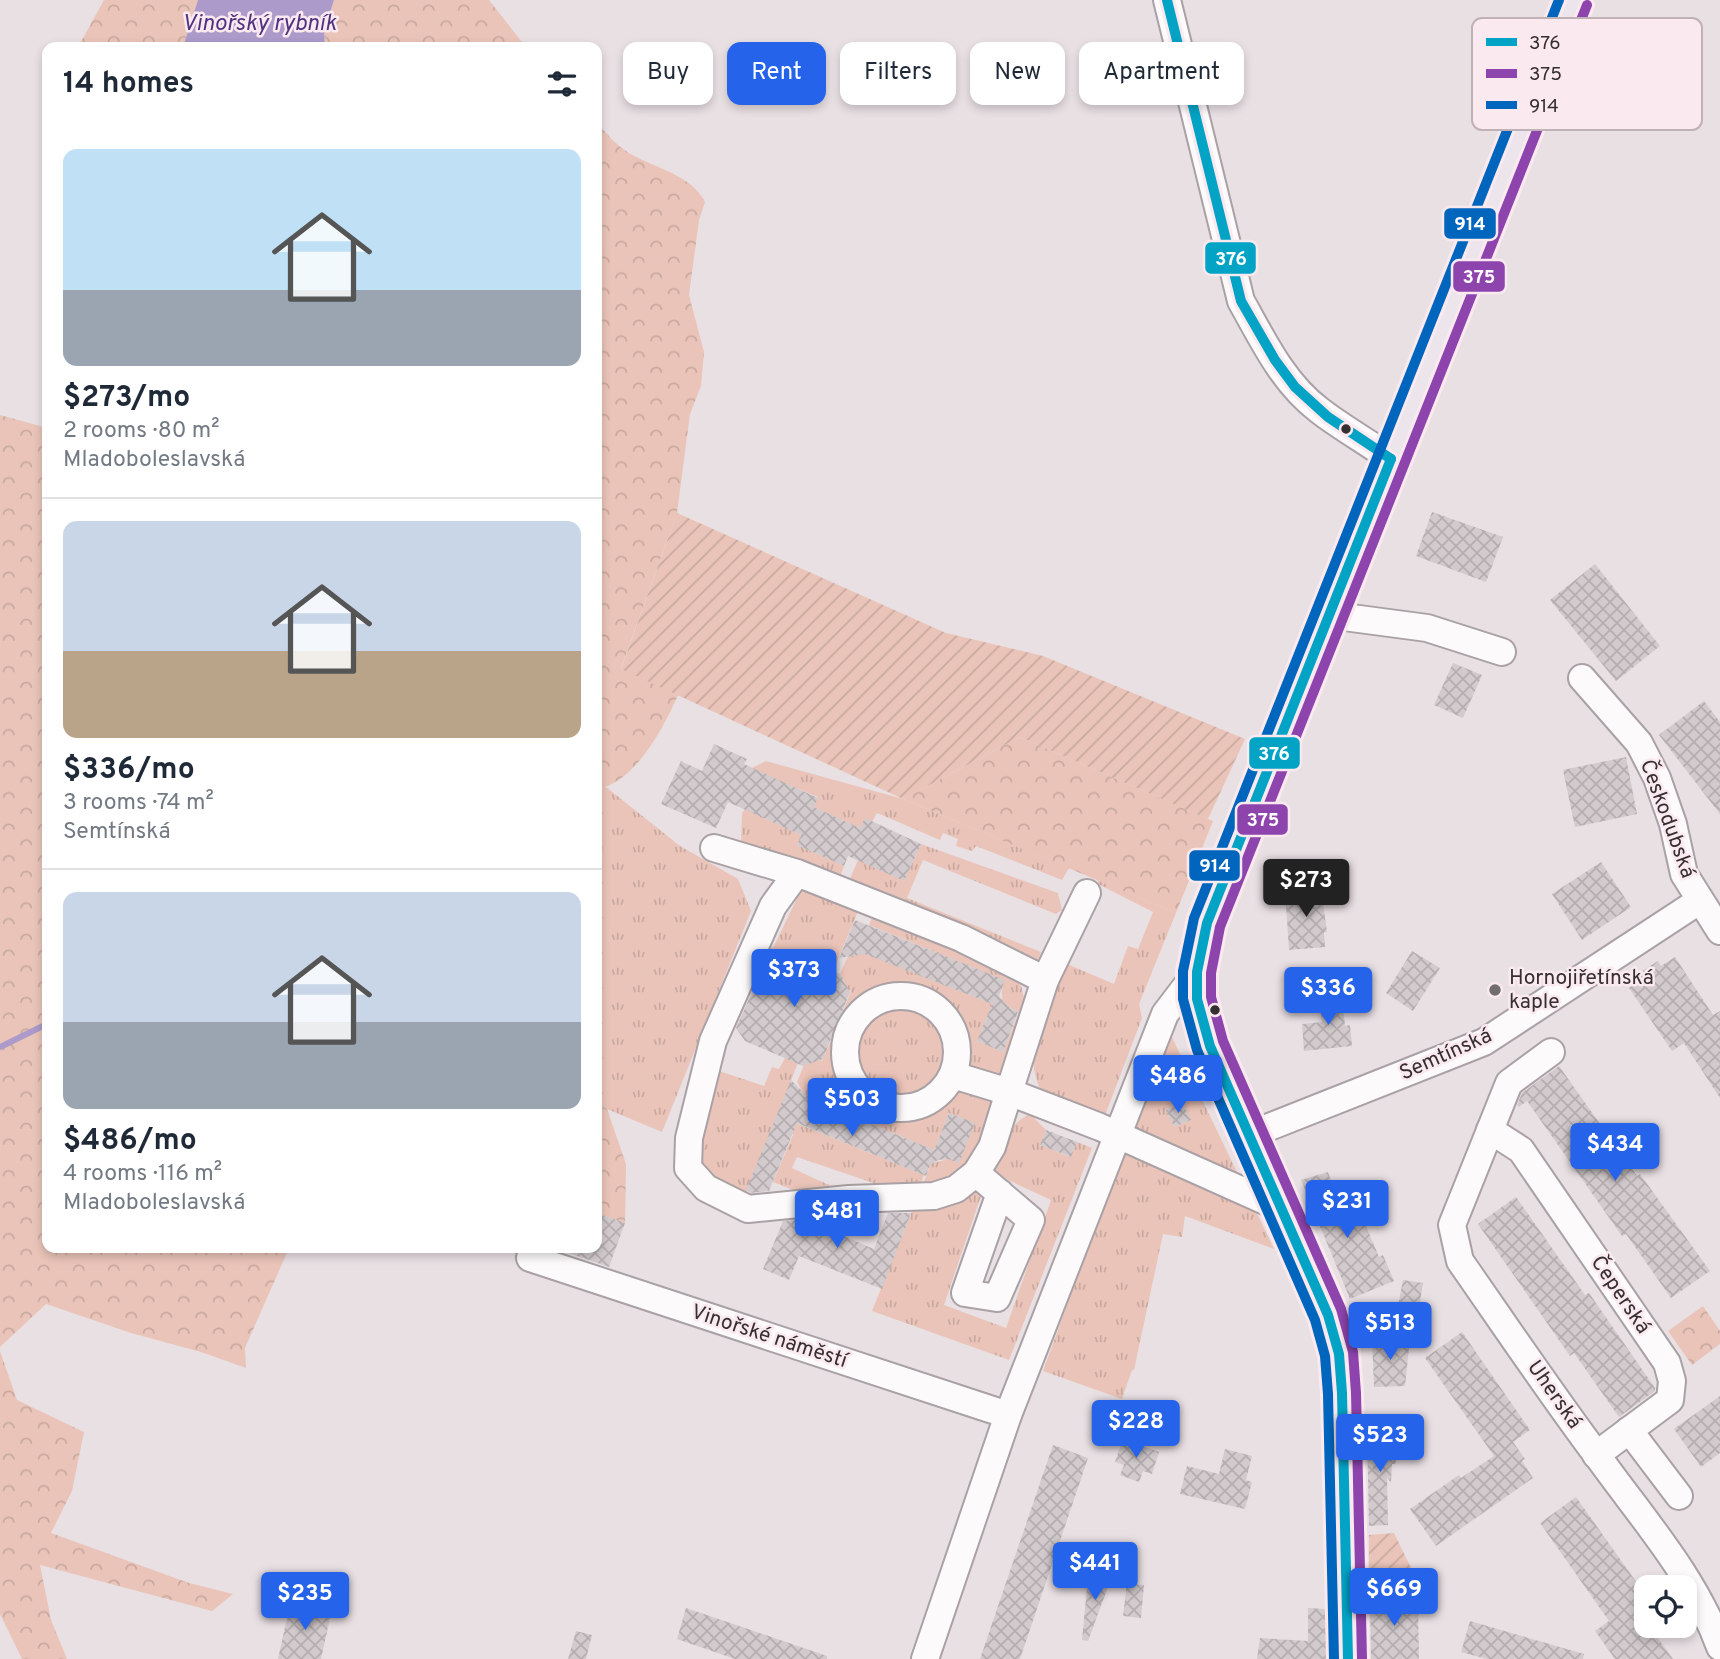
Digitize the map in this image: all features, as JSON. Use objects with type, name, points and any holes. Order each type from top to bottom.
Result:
[{"type":"main road","points":[[1567,18],[1574,0]]},
{"type":"main road","points":[[1348,1659],[1339,1354],[1328,1315],[1210,1046],[1197,999],[1197,972],[1207,923],[1522,130]]},
{"type":"street","points":[[1167,0],[1241,301],[1265,346],[1295,387],[1318,410],[1391,459]]},
{"type":"street","points":[[1329,615],[1427,628],[1502,652]]},
{"type":"street","name":"Českodubská","points":[[1582,678],[1639,743],[1672,824],[1684,874],[1720,931]]},
{"type":"street","points":[[714,848],[797,873],[961,938],[1045,980]]},
{"type":"street","points":[[797,873],[773,906],[713,1041],[689,1138],[688,1168],[706,1188],[748,1209],[849,1199],[934,1196],[956,1189],[976,1173],[992,1147],[1045,980],[1087,893]]},
{"type":"street","name":"Semtínská","points":[[1249,1135],[1484,1042],[1699,901]]},
{"type":"street","points":[[925,1659],[1008,1415],[1165,1014],[1197,972]]},
{"type":"street","points":[[906,996],[923,1000],[938,1009],[950,1023],[956,1040],[957,1057],[953,1074],[942,1091],[927,1102],[908,1108],[889,1107],[871,1100],[857,1087],[848,1070],[845,1051],[848,1032],[858,1016],[872,1004],[888,997],[906,996]]},
{"type":"street","name":"Uherská","points":[[1550,1052],[1509,1083],[1452,1226],[1460,1261],[1679,1568],[1713,1628],[1720,1647]]},
{"type":"street","points":[[953,1074],[1009,1091],[1119,1136],[1281,1208]]},
{"type":"street","name":"Čeperská","points":[[1490,1130],[1521,1150],[1667,1363],[1672,1381],[1670,1400],[1596,1455]]},
{"type":"street","points":[[976,1173],[1000,1193]]},
{"type":"street","name":"Vinořské náměstí","points":[[530,1258],[1008,1415]]},
{"type":"street","points":[[1629,1430],[1679,1496]]},
{"type":"green space","points":[[104,0],[198,0],[185,42],[81,42]]},
{"type":"green space","points":[[334,0],[489,0],[522,42],[325,42],[324,31]]},
{"type":"green space","points":[[602,128],[625,150],[691,185],[705,202],[699,220],[689,295],[704,352],[701,386],[690,414],[677,513],[621,668],[678,695],[646,752],[636,765],[611,785],[602,788]]},
{"type":"green space","points":[[0,415],[42,427],[42,1253],[287,1253],[245,1348],[246,1368],[46,1304],[0,1347]]},
{"type":"green space","points":[[677,513],[946,633],[1043,656],[1245,739],[1208,819],[1020,737],[903,799],[621,669]]},
{"type":"green space","points":[[1020,737],[1213,821],[1176,913],[903,799]]},
{"type":"green space","points":[[766,761],[903,799],[1069,868],[1062,880],[976,846],[972,851],[956,846],[958,839],[943,833],[940,840],[877,813],[872,822],[860,828],[814,807],[818,797],[750,769]]},
{"type":"green space","points":[[606,787],[680,846],[738,879],[751,911],[662,1132],[602,1106],[602,788]]},
{"type":"green space","points":[[745,809],[801,835],[797,845],[844,866],[840,877],[741,844],[742,813]]},
{"type":"green space","points":[[921,844],[1058,893],[1062,910],[1056,914],[923,860],[907,898],[1041,952],[1035,968],[849,881],[858,860],[904,881]]},
{"type":"green space","points":[[1098,880],[1176,913],[1139,1004],[1142,1018],[1104,1118],[1042,1093],[1033,1059],[1038,1027],[1067,964],[1114,984],[1128,946],[1138,949],[1153,912],[1098,884]]},
{"type":"green space","points":[[816,887],[1008,969],[1021,985],[1028,1015],[1008,1087],[962,1067],[959,1035],[947,1012],[938,1003],[915,991],[890,990],[872,995],[845,1014],[843,1011],[851,991],[844,988],[846,984],[840,974],[847,958],[859,951],[992,1004],[977,1041],[1003,1052],[1019,1012],[1003,1000],[1004,980],[869,925],[873,915],[859,909],[833,971],[763,954],[774,946],[800,892]]},
{"type":"green space","points":[[899,1000],[927,1008],[941,1022],[949,1050],[941,1078],[927,1092],[899,1100],[871,1092],[857,1078],[849,1050],[857,1022],[871,1008]]},
{"type":"green space","points":[[1168,1029],[1274,1249],[1185,1216],[1182,1237],[1163,1234],[1134,1370],[1122,1399],[1043,1371]],"holes":[[[1182,1102],[1190,1120],[1174,1127],[1166,1110]]]},
{"type":"green space","points":[[831,1041],[836,1043],[840,1071],[851,1091],[863,1103],[877,1110],[909,1112],[939,1098],[951,1086],[1004,1099],[970,1173],[921,1190],[931,1163],[945,1160],[974,1123],[949,1113],[934,1150],[801,1095],[803,1092],[797,1082],[804,1065],[816,1058],[822,1061]]},
{"type":"green space","points":[[785,1058],[798,1063],[744,1199],[700,1171],[696,1145],[716,1070],[764,1086],[772,1067],[779,1069]]},
{"type":"green space","points":[[602,1106],[607,1109],[626,1164],[625,1223],[602,1215]]},
{"type":"green space","points":[[1030,1114],[1046,1130],[1040,1145],[1070,1157],[1077,1142],[1092,1148],[1009,1360],[872,1311],[916,1201],[976,1183],[983,1190],[944,1305],[1006,1328],[1051,1200],[991,1172],[1010,1131]]},
{"type":"green space","points":[[791,1121],[924,1175],[919,1189],[891,1189],[797,1157],[792,1168],[844,1192],[808,1196],[773,1182],[793,1135]]},
{"type":"green space","points":[[840,1211],[835,1221],[825,1228],[787,1213]]},
{"type":"green space","points":[[1703,1306],[1720,1331],[1720,1344],[1692,1365],[1668,1331]]},
{"type":"green space","points":[[0,1351],[17,1400],[84,1432],[72,1491],[51,1533],[189,1583],[233,1594],[212,1611],[40,1565],[51,1620],[67,1659],[22,1659],[0,1614]]},
{"type":"green space","points":[[1394,1533],[1417,1580],[1369,1581],[1369,1535]]},
{"type":"water","name":"Vinořský rybník","points":[[198,0],[334,0],[324,31],[325,42],[185,42]]},
{"type":"building","points":[[1432,512],[1503,537],[1486,582],[1416,556]]},
{"type":"building","points":[[1595,564],[1660,646],[1616,681],[1550,600]]},
{"type":"building","points":[[1453,663],[1482,675],[1463,718],[1434,705]]},
{"type":"building","points":[[1704,701],[1720,722],[1720,814],[1659,735]]},
{"type":"building","points":[[714,744],[747,759],[744,764],[818,798],[814,807],[860,828],[865,818],[921,844],[904,881],[848,856],[844,866],[797,845],[801,835],[728,802],[716,828],[661,804],[681,761],[702,771]]},
{"type":"building","points":[[1626,757],[1637,814],[1575,827],[1563,770]]},
{"type":"building","points":[[1601,862],[1631,907],[1582,940],[1552,894]]},
{"type":"building","points":[[1321,888],[1327,932],[1324,932],[1325,947],[1289,950],[1285,890]]},
{"type":"building","points":[[855,920],[1005,980],[999,996],[1018,1012],[1003,1052],[977,1041],[992,1004],[865,954],[839,958]]},
{"type":"building","points":[[783,950],[840,974],[850,992],[823,1059],[803,1066],[745,1041],[736,1028],[769,954]]},
{"type":"building","points":[[1412,951],[1440,968],[1413,1011],[1386,993]]},
{"type":"building","points":[[1675,957],[1713,1015],[1720,1011],[1720,1098],[1684,1043],[1672,1051],[1629,988],[1642,979],[1639,973],[1658,961],[1661,966]]},
{"type":"building","points":[[1342,995],[1345,1026],[1350,1025],[1352,1046],[1304,1051],[1302,1024],[1322,1022],[1319,996]]},
{"type":"building","points":[[1559,1066],[1637,1176],[1640,1174],[1710,1271],[1671,1298],[1626,1234],[1622,1236],[1527,1101],[1519,1107],[1517,1105],[1522,1093]]},
{"type":"building","points":[[791,1080],[810,1099],[934,1150],[949,1113],[975,1123],[959,1163],[948,1159],[938,1160],[930,1165],[926,1176],[797,1123],[769,1191],[751,1193],[746,1190]]},
{"type":"building","points":[[1182,1102],[1191,1120],[1174,1127],[1166,1110]]},
{"type":"building","points":[[1046,1130],[1077,1142],[1071,1157],[1040,1145]]},
{"type":"building","points":[[1328,1172],[1346,1221],[1361,1214],[1379,1257],[1383,1255],[1394,1281],[1350,1299],[1301,1180]]},
{"type":"building","points":[[1516,1197],[1585,1295],[1589,1293],[1655,1388],[1655,1391],[1619,1417],[1574,1353],[1570,1356],[1478,1224]]},
{"type":"building","points":[[888,1213],[911,1213],[882,1289],[799,1256],[789,1280],[763,1269],[783,1221],[803,1219],[874,1249]]},
{"type":"building","points":[[602,1215],[625,1223],[609,1267],[569,1253],[602,1253]]},
{"type":"building","points":[[1403,1280],[1423,1283],[1419,1309],[1398,1306]]},
{"type":"building","points":[[1462,1332],[1530,1430],[1513,1442],[1525,1459],[1522,1461],[1533,1478],[1436,1546],[1410,1509],[1459,1475],[1461,1478],[1494,1456],[1425,1358]]},
{"type":"building","points":[[1410,1338],[1405,1386],[1374,1387],[1372,1339]]},
{"type":"building","points":[[1720,1396],[1720,1453],[1701,1467],[1674,1429]]},
{"type":"building","points":[[1396,1430],[1396,1464],[1392,1464],[1391,1483],[1387,1478],[1388,1525],[1369,1526],[1367,1432]]},
{"type":"building","points":[[1123,1439],[1159,1452],[1152,1474],[1143,1471],[1139,1482],[1120,1475],[1124,1465],[1115,1462]]},
{"type":"building","points":[[1053,1445],[1088,1458],[1020,1659],[980,1659]]},
{"type":"building","points":[[1225,1449],[1252,1456],[1246,1480],[1252,1482],[1245,1509],[1180,1494],[1187,1466],[1219,1474]]},
{"type":"building","points":[[1576,1497],[1634,1579],[1634,1638],[1658,1638],[1673,1659],[1615,1659],[1595,1631],[1609,1621],[1540,1523]]},
{"type":"building","points":[[1116,1565],[1088,1641],[1082,1640],[1087,1588]]},
{"type":"building","points":[[1127,1583],[1144,1585],[1141,1618],[1123,1616]]},
{"type":"building","points":[[1370,1594],[1408,1594],[1408,1607],[1418,1606],[1419,1659],[1371,1659]]},
{"type":"building","points":[[291,1600],[332,1609],[321,1659],[278,1659]]},
{"type":"building","points":[[686,1608],[827,1656],[827,1659],[735,1659],[677,1639]]},
{"type":"building","points":[[1308,1608],[1325,1609],[1327,1659],[1257,1659],[1260,1638],[1308,1641]]},
{"type":"building","points":[[1470,1621],[1584,1654],[1583,1659],[1487,1659],[1461,1652]]},
{"type":"building","points":[[576,1631],[592,1635],[586,1659],[568,1659]]},
{"type":"waterway","points":[[0,1047],[42,1026]]},
{"type":"transit line","name":"376","points":[[1167,0],[1241,301],[1275,360],[1295,387],[1328,417],[1391,459]]},
{"type":"transit line","name":"914","points":[[1552,18],[1559,0]]},
{"type":"transit line","name":"375","points":[[1582,18],[1587,5]]},
{"type":"transit line","name":"914","points":[[1334,1659],[1325,1356],[1315,1320],[1197,1050],[1183,999],[1183,971],[1194,918],[1507,130]]},
{"type":"transit line","name":"375","points":[[1362,1659],[1353,1352],[1341,1309],[1223,1041],[1211,997],[1211,973],[1220,927],[1537,130]]},
{"type":"transit line","name":"376","points":[[1348,1659],[1339,1354],[1328,1315],[1210,1046],[1197,999],[1197,972],[1207,923],[1391,459]]},
{"type":"place","name":"Hornojiřetínská kaple","points":[[1495,990]]}]
